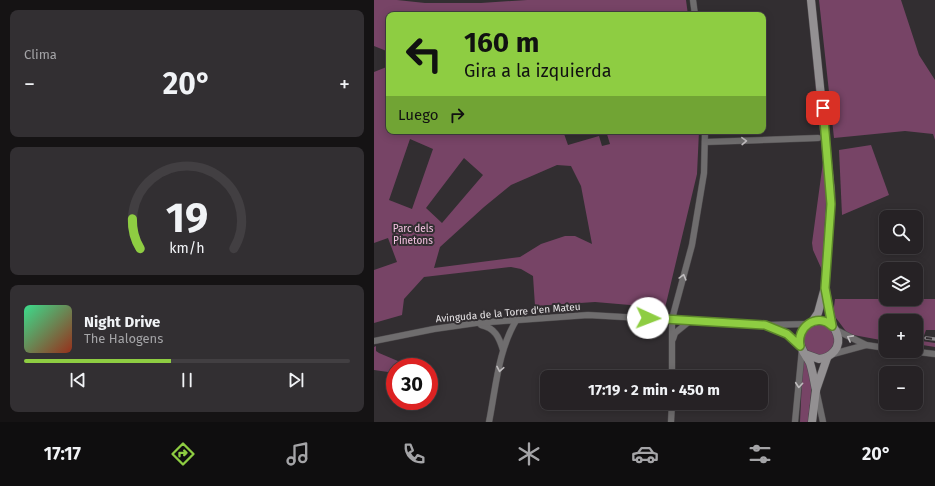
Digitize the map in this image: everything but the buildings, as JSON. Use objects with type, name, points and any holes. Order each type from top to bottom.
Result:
[{"type":"main road","points":[[812,0],[831,194],[825,288],[818,313],[801,333],[802,350],[812,370],[816,390]]},
{"type":"main road","points":[[812,422],[816,390],[830,356],[838,343],[833,328],[825,288]]},
{"type":"main road","points":[[810,323],[820,321],[833,328]]},
{"type":"main road","points":[[802,350],[815,359],[830,356]]},
{"type":"street","points":[[693,0],[695,12]]},
{"type":"street","points":[[672,370],[672,319],[692,245],[704,173],[705,134]]},
{"type":"street","points":[[705,142],[818,138]]},
{"type":"street","name":"Avinguda de la Torre d'en Mateu","points":[[374,341],[434,329],[517,320],[588,315],[765,325],[810,323]]},
{"type":"street","points":[[490,422],[503,350],[508,334],[517,320]]},
{"type":"street","points":[[672,340],[675,333],[691,320]]},
{"type":"street","points":[[476,324],[488,326],[496,333],[503,350]]},
{"type":"street","name":"Avinguda de la Torre d'en Mateu","points":[[765,325],[787,334],[802,350]]},
{"type":"street","points":[[833,328],[866,345],[879,347]]},
{"type":"street","points":[[830,356],[866,345]]},
{"type":"street","points":[[795,422],[802,350]]},
{"type":"street","points":[[923,353],[935,354]]},
{"type":"street","points":[[816,390],[823,422]]},
{"type":"street","points":[[671,422],[672,410]]},
{"type":"green space","points":[[374,0],[397,0],[425,3],[481,3],[527,0],[686,0],[688,12],[386,12],[386,51],[374,46]]},
{"type":"green space","points":[[807,0],[826,184],[822,270],[813,250],[812,243],[823,162]]},
{"type":"green space","points":[[819,0],[901,0],[919,55],[935,80],[935,140],[933,134],[905,131],[834,138]]},
{"type":"green space","name":"Parc dels Pinetons","points":[[386,67],[386,134],[564,134],[568,145],[599,136],[602,146],[610,144],[607,134],[699,134],[697,174],[665,308],[595,302],[535,306],[533,276],[521,269],[511,267],[424,277],[404,299],[402,315],[374,323],[374,270],[397,262],[388,238],[374,243],[374,72]],"holes":[[[410,139],[433,149],[412,209],[389,200]],[[464,158],[483,175],[442,223],[426,208]],[[557,165],[571,166],[581,186],[592,244],[575,236],[565,236],[541,244],[520,257],[434,268],[440,247],[484,207],[511,185]]]},
{"type":"green space","points":[[871,145],[889,195],[842,215],[839,150]]},
{"type":"green space","points":[[835,299],[879,299],[879,306],[923,306],[923,299],[935,299],[935,330],[926,330],[923,338],[923,314],[879,314],[879,340],[848,334],[833,314]]},
{"type":"green space","points":[[816,323],[822,323],[832,330],[835,339],[834,345],[828,352],[822,355],[816,355],[806,348],[803,342],[803,336],[810,326]]},
{"type":"green space","points":[[923,341],[935,343],[935,347],[923,345]]},
{"type":"green space","points":[[376,346],[376,351],[379,353],[391,358],[386,358],[386,372],[374,370],[374,347]]},
{"type":"green space","points":[[803,359],[810,373],[811,381],[811,398],[808,422],[800,422]]},
{"type":"railway","points":[[926,338],[935,339]]},
{"type":"route","points":[[648,318],[765,325],[787,334],[800,346],[802,330],[808,324],[820,321],[827,322],[832,326],[825,288],[830,234],[831,194],[823,108]]}]
